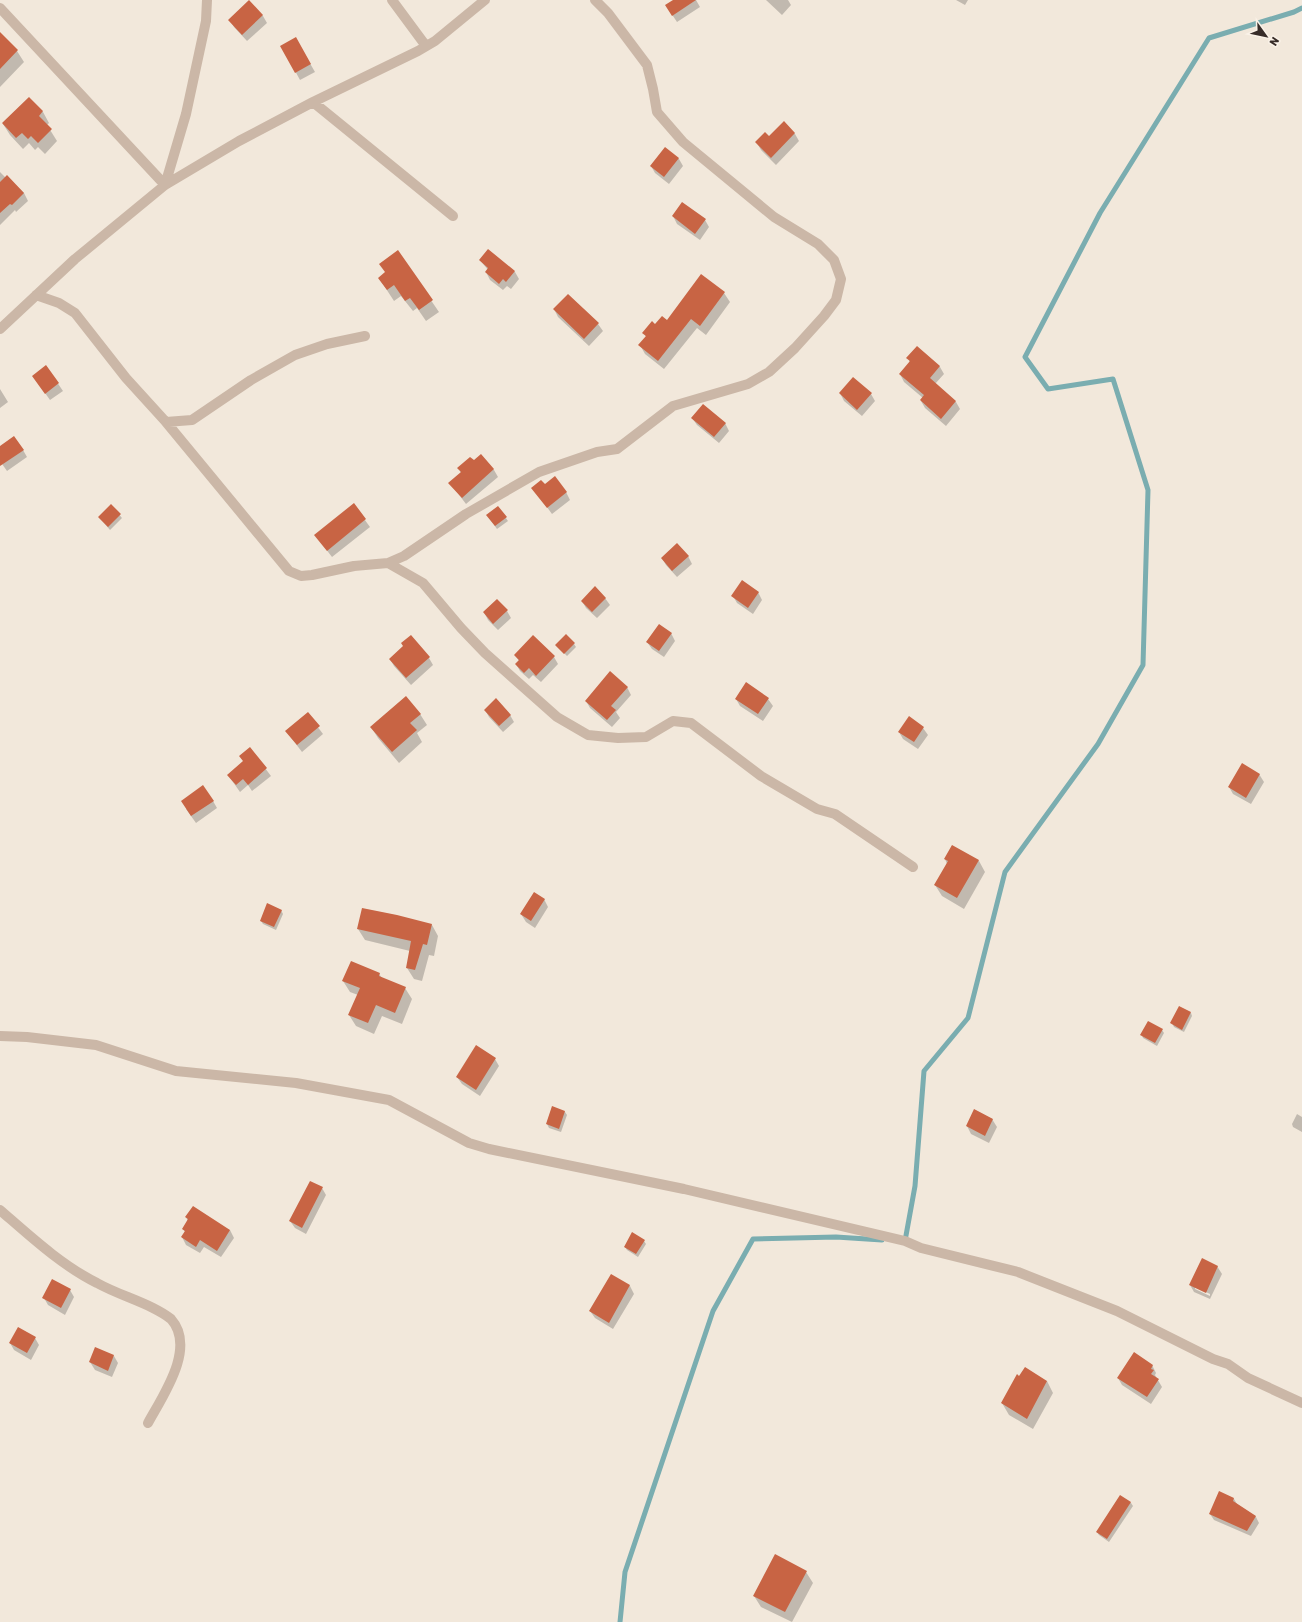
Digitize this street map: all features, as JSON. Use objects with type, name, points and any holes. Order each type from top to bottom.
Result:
[{"type":"street","points":[[164,185],[186,114],[206,21],[207,0]]},
{"type":"street","points":[[392,0],[426,46]]},
{"type":"street","points":[[0,329],[75,259],[164,185],[313,102],[435,41],[485,0]]},
{"type":"street","points":[[36,295],[59,302],[75,313],[126,378],[166,422],[289,571],[301,576],[354,566],[388,563],[404,556],[466,514],[539,472],[597,452],[617,449],[673,406],[748,384],[769,372],[795,348],[824,316],[836,300],[841,279],[834,260],[818,244],[774,217],[683,142],[657,112],[647,65],[608,13],[595,0]]},
{"type":"street","points":[[0,8],[164,185]]},
{"type":"street","points":[[313,102],[453,216]]},
{"type":"street","points":[[166,422],[192,420],[251,380],[295,355],[327,344],[366,336]]},
{"type":"street","points":[[388,563],[423,583],[461,628],[485,653],[558,717],[588,735],[618,738],[646,737],[673,721],[691,723],[761,776],[817,809],[835,814],[913,867]]},
{"type":"street","points":[[0,1036],[27,1037],[96,1045],[176,1071],[296,1083],[389,1100],[469,1143],[489,1150],[684,1189],[905,1241],[921,1248],[1018,1272],[1117,1311],[1213,1359],[1228,1364],[1248,1378],[1302,1404]]},
{"type":"street","points":[[0,1210],[59,1260],[97,1283],[137,1300],[171,1319],[176,1328],[179,1339],[180,1359],[171,1381],[148,1423]]},
{"type":"building","points":[[249,0],[263,15],[242,35],[228,20]]},
{"type":"building","points":[[673,0],[696,0],[672,16],[665,5]]},
{"type":"building","points":[[0,32],[18,50],[0,69]]},
{"type":"building","points":[[296,37],[311,64],[295,73],[280,46]]},
{"type":"building","points":[[29,97],[43,111],[39,116],[52,129],[38,143],[31,136],[28,139],[22,133],[16,138],[2,123]]},
{"type":"building","points":[[784,121],[795,133],[771,158],[755,142],[765,132],[769,136]]},
{"type":"building","points":[[665,147],[679,158],[664,177],[650,166]]},
{"type":"building","points":[[7,175],[24,193],[12,205],[10,204],[0,213],[0,182]]},
{"type":"building","points":[[682,202],[706,219],[695,234],[672,216]]},
{"type":"building","points":[[488,249],[515,271],[506,282],[503,279],[499,284],[485,272],[488,268],[479,260]]},
{"type":"building","points":[[398,250],[433,300],[419,310],[410,298],[405,301],[394,285],[387,290],[378,278],[385,272],[379,264]]},
{"type":"building","points":[[701,274],[725,292],[700,326],[691,319],[658,361],[638,345],[646,336],[642,333],[652,321],[655,324],[662,316],[667,320]]},
{"type":"building","points":[[568,294],[599,323],[584,339],[553,309]]},
{"type":"building","points":[[917,346],[940,366],[930,378],[956,401],[941,419],[920,400],[924,395],[899,374],[910,361],[906,358]]},
{"type":"building","points":[[46,365],[59,383],[45,394],[32,376]]},
{"type":"building","points":[[853,377],[872,393],[857,410],[839,393]]},
{"type":"building","points":[[703,404],[726,423],[714,437],[691,418]]},
{"type":"building","points":[[14,436],[24,450],[0,466],[0,446]]},
{"type":"building","points":[[481,454],[494,469],[462,498],[448,483],[461,472],[457,468],[470,457],[474,460]]},
{"type":"building","points":[[555,476],[567,492],[547,508],[531,488],[541,480],[545,484]]},
{"type":"building","points":[[354,503],[366,519],[327,551],[314,535]]},
{"type":"building","points":[[111,504],[121,514],[108,527],[98,517]]},
{"type":"building","points":[[498,506],[507,517],[495,526],[486,515]]},
{"type":"building","points":[[677,543],[689,556],[672,571],[661,558]]},
{"type":"building","points":[[742,580],[759,592],[748,608],[731,596]]},
{"type":"building","points":[[595,586],[606,598],[592,612],[581,601]]},
{"type":"building","points":[[497,599],[508,610],[493,624],[483,612]]},
{"type":"building","points":[[659,624],[672,633],[659,651],[646,642]]},
{"type":"building","points":[[566,634],[575,643],[564,654],[555,645]]},
{"type":"building","points":[[411,635],[430,657],[406,678],[389,659],[403,646],[401,643]]},
{"type":"building","points":[[533,635],[555,656],[536,676],[529,668],[524,673],[515,664],[519,660],[514,655]]},
{"type":"building","points":[[610,671],[628,687],[611,706],[616,710],[607,720],[585,701]]},
{"type":"building","points":[[746,682],[769,698],[758,714],[735,699]]},
{"type":"building","points":[[406,696],[421,714],[410,723],[417,730],[392,752],[370,727]]},
{"type":"building","points":[[496,698],[511,715],[499,726],[484,710]]},
{"type":"building","points":[[308,712],[320,726],[297,745],[285,731]]},
{"type":"building","points":[[909,716],[924,727],[914,742],[898,732]]},
{"type":"building","points":[[250,747],[267,768],[248,785],[243,779],[236,785],[227,775],[243,761],[239,756]]},
{"type":"building","points":[[1242,763],[1260,774],[1246,798],[1228,787]]},
{"type":"building","points":[[203,785],[214,801],[191,816],[181,801]]},
{"type":"building","points":[[952,845],[979,860],[957,898],[934,885],[948,861],[944,859]]},
{"type":"building","points":[[534,892],[545,899],[531,921],[520,914]]},
{"type":"building","points":[[267,903],[282,910],[274,927],[260,921]]},
{"type":"building","points":[[362,908],[432,924],[427,945],[423,944],[415,970],[406,968],[411,941],[357,929]]},
{"type":"building","points":[[351,961],[380,973],[379,976],[406,987],[395,1013],[376,1005],[368,1023],[348,1015],[360,988],[342,981]]},
{"type":"building","points":[[1179,1006],[1191,1012],[1182,1030],[1170,1023]]},
{"type":"building","points":[[1148,1021],[1163,1029],[1155,1043],[1140,1035]]},
{"type":"building","points":[[476,1045],[496,1058],[476,1090],[456,1077]]},
{"type":"building","points":[[552,1106],[565,1111],[559,1129],[546,1124]]},
{"type":"building","points":[[974,1109],[993,1119],[985,1136],[966,1126]]},
{"type":"building","points":[[310,1181],[323,1187],[302,1228],[289,1221]]},
{"type":"building","points":[[193,1206],[230,1230],[217,1251],[200,1240],[196,1247],[181,1237],[185,1231],[182,1229],[188,1219],[185,1217]]},
{"type":"building","points":[[632,1232],[645,1240],[636,1254],[624,1247]]},
{"type":"building","points":[[1202,1258],[1218,1266],[1206,1293],[1189,1285]]},
{"type":"building","points":[[611,1274],[630,1285],[609,1323],[589,1311]]},
{"type":"building","points":[[52,1279],[71,1289],[61,1308],[42,1298]]},
{"type":"building","points":[[18,1327],[36,1337],[27,1353],[9,1343]]},
{"type":"building","points":[[95,1347],[114,1355],[108,1371],[89,1362]]},
{"type":"building","points":[[1134,1352],[1153,1365],[1151,1369],[1154,1370],[1151,1374],[1159,1379],[1147,1397],[1117,1378]]},
{"type":"building","points":[[1025,1367],[1047,1381],[1027,1419],[1001,1403],[1017,1374],[1019,1376]]},
{"type":"building","points":[[1219,1491],[1234,1498],[1233,1501],[1256,1516],[1247,1531],[1209,1514]]},
{"type":"building","points":[[1120,1495],[1131,1502],[1107,1539],[1096,1532]]},
{"type":"building","points":[[775,1554],[807,1571],[785,1612],[753,1596]]},
{"type":"waterway","points":[[904,1241],[915,1186],[924,1071],[968,1018],[1005,872],[1098,744],[1143,665],[1148,490],[1113,379],[1048,389],[1025,357],[1100,213],[1209,38],[1294,12],[1302,8]]},
{"type":"waterway","points":[[620,1622],[625,1572],[713,1311],[753,1239],[836,1237],[882,1240]]}]
